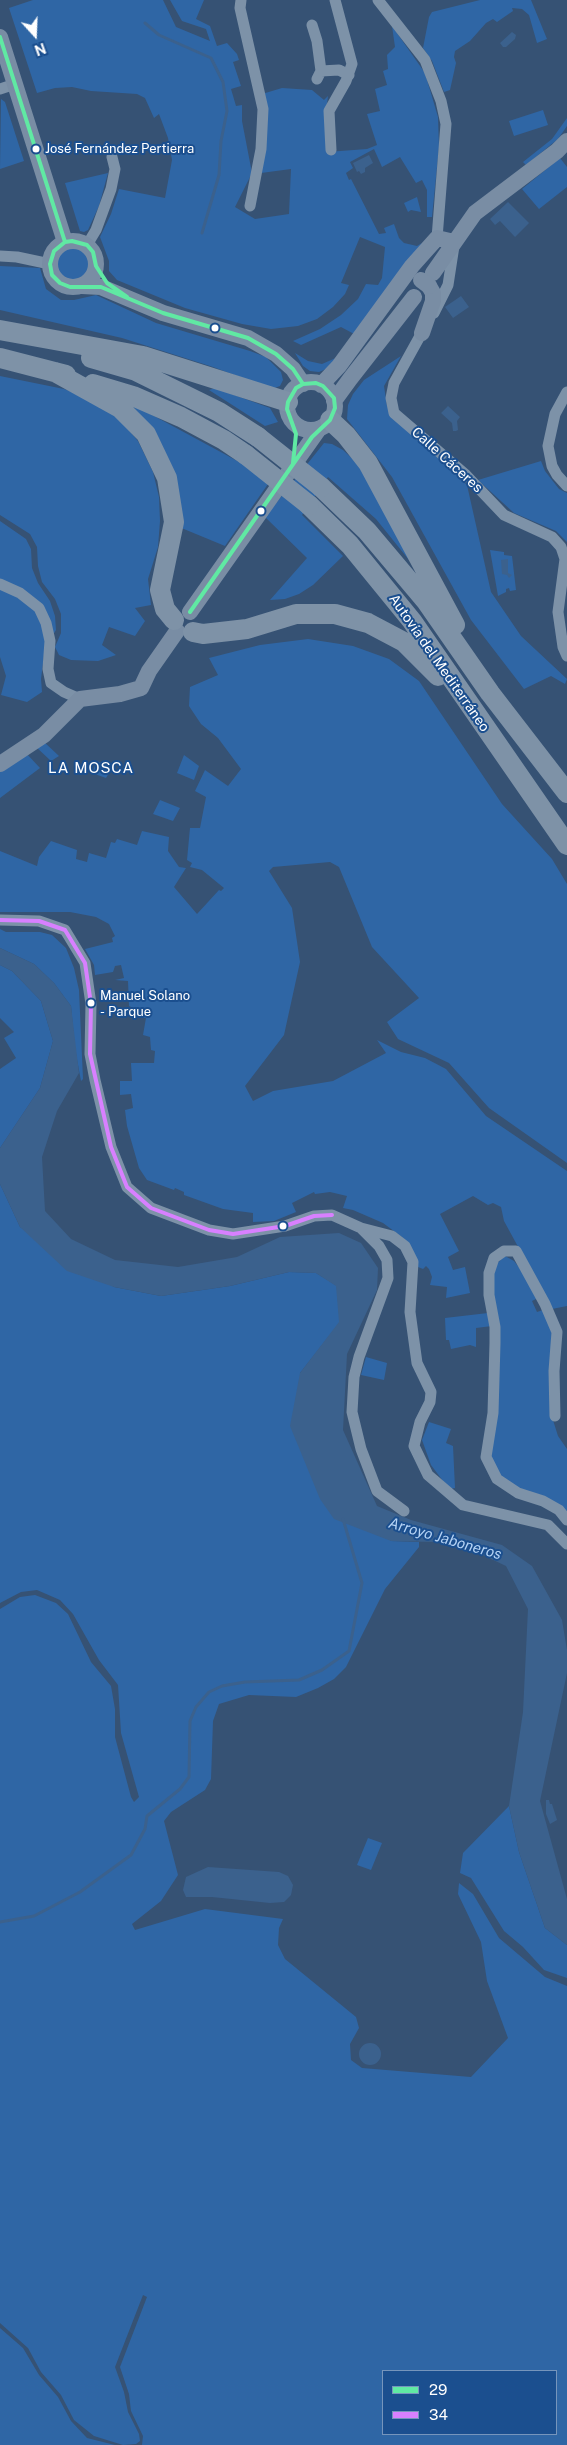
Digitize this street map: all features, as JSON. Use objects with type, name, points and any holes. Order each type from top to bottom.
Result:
[{"type":"highway","points":[[0,330],[144,356],[288,402]]},
{"type":"highway","name":"Autovía del Mediterráneo","points":[[0,330],[136,372],[219,412],[258,437],[321,487],[367,531],[426,601],[490,693],[567,793]]},
{"type":"highway","name":"Autovía del Mediterráneo","points":[[0,358],[55,372],[133,396],[190,422],[246,455],[309,505],[350,545],[412,621],[567,845]]},
{"type":"highway","points":[[55,372],[120,408],[146,434],[168,478],[174,522],[160,590],[165,609],[184,624],[203,634],[247,629],[296,614],[335,614],[368,622],[404,642],[471,708]]},
{"type":"highway","points":[[327,403],[346,435],[368,463],[490,693]]},
{"type":"main road","points":[[0,37],[7,86],[65,242]]},
{"type":"main road","name":"Calle Cáceres","points":[[454,242],[475,212],[557,151],[567,141]]},
{"type":"main road","points":[[0,764],[44,735],[80,699],[120,694],[141,688],[149,671],[184,624],[293,463],[327,403],[362,348],[403,294],[413,284],[428,280],[454,242],[437,238],[412,266],[339,366],[327,403]]},
{"type":"main road","points":[[127,298],[107,283],[96,266],[94,252],[87,245],[80,242],[65,242],[54,251],[50,264],[52,275],[60,283],[70,287],[101,287],[127,298],[163,313],[262,344],[292,369],[303,384],[327,403]]},
{"type":"main road","points":[[82,286],[91,279],[96,266]]},
{"type":"main road","points":[[422,333],[433,301],[433,293],[428,280]]},
{"type":"main road","points":[[293,422],[304,429],[350,379],[414,297]]},
{"type":"main road","points":[[293,463],[296,434],[287,409],[288,402],[296,388],[303,384]]},
{"type":"street","points":[[241,0],[240,8],[263,109],[261,149],[250,206]]},
{"type":"street","points":[[330,150],[330,112],[349,75],[352,64],[335,0]]},
{"type":"street","points":[[378,0],[425,60],[441,101],[446,124],[437,238]]},
{"type":"street","points":[[312,25],[317,41],[319,75],[339,70],[349,75]]},
{"type":"street","points":[[87,245],[96,230],[111,189],[115,169],[112,157]]},
{"type":"street","name":"Calle Cáceres","points":[[454,242],[448,284],[438,308],[394,383],[391,398],[394,413],[466,474],[504,515],[552,537],[561,547],[564,559],[558,612],[562,647],[567,656]]},
{"type":"street","points":[[0,256],[18,257],[50,264]]},
{"type":"street","points":[[567,392],[555,414],[548,446],[556,475],[567,486]]},
{"type":"street","points":[[0,584],[20,593],[39,608],[46,623],[50,641],[48,669],[51,683],[64,692],[80,699]]},
{"type":"street","points":[[0,920],[39,921],[65,930],[85,963],[91,1006],[90,1054],[111,1147],[127,1186],[151,1208],[209,1230],[233,1234],[286,1226],[314,1216],[332,1215],[360,1228],[392,1236],[405,1246],[413,1262],[410,1312],[417,1363],[431,1392],[430,1402],[420,1422],[414,1446],[428,1475],[462,1505],[548,1525],[567,1544]]},
{"type":"street","points":[[360,1228],[379,1246],[387,1260],[388,1278],[359,1357],[354,1377],[352,1412],[361,1449],[376,1490],[404,1511]]},
{"type":"street","points":[[555,1416],[554,1371],[557,1332],[545,1304],[516,1251],[504,1251],[494,1258],[490,1273],[489,1295],[496,1342],[493,1413],[486,1456],[497,1479],[518,1493],[543,1501],[558,1510],[567,1520]]},
{"type":"shaded area","points":[[33,0],[163,0],[176,27],[210,41],[206,29],[182,21],[170,0],[204,0],[196,19],[210,26],[217,46],[227,43],[237,54],[239,60],[233,62],[241,86],[231,89],[236,106],[242,105],[242,121],[252,173],[235,207],[255,219],[289,214],[291,169],[261,173],[262,94],[282,88],[312,90],[324,100],[328,96],[326,112],[327,152],[367,149],[377,145],[367,114],[380,111],[375,89],[387,85],[383,71],[388,69],[387,55],[395,47],[392,26],[425,73],[438,117],[439,147],[432,217],[427,217],[427,190],[422,180],[416,183],[400,157],[382,167],[374,149],[350,162],[353,168],[346,173],[349,180],[351,179],[379,234],[386,233],[384,228],[394,224],[399,238],[404,243],[417,246],[422,243],[356,335],[341,327],[301,345],[293,341],[320,329],[341,315],[358,299],[366,284],[378,285],[382,278],[385,247],[360,237],[341,283],[349,285],[345,294],[333,307],[317,319],[298,326],[271,329],[242,324],[185,308],[117,280],[109,271],[109,261],[100,237],[111,214],[119,189],[165,198],[172,160],[168,138],[159,114],[154,118],[145,98],[137,94],[91,91],[72,87],[55,88],[37,93],[9,8]]},
{"type":"shaded area","points":[[480,0],[531,0],[547,39],[537,43],[529,15],[522,9],[512,8],[513,11],[497,22],[493,19],[486,23],[470,41],[455,51],[456,63],[450,90],[444,92],[432,61],[423,48],[429,17],[432,12]]},
{"type":"shaded area","points":[[1,99],[5,102],[24,161],[0,169]]},
{"type":"shaded area","points":[[543,110],[548,125],[514,136],[509,121]]},
{"type":"shaded area","points":[[567,118],[567,126],[558,139],[526,165],[523,162],[552,139]]},
{"type":"shaded area","points":[[560,158],[567,167],[567,187],[539,209],[522,189]]},
{"type":"shaded area","points":[[108,173],[99,206],[88,230],[80,231],[65,183]]},
{"type":"shaded area","points":[[417,197],[421,212],[411,210],[408,212],[404,203]]},
{"type":"shaded area","points":[[73,248],[79,249],[84,253],[88,258],[88,270],[84,275],[79,279],[73,280],[67,279],[62,275],[58,270],[57,264],[58,258],[62,253],[67,249]]},
{"type":"shaded area","points":[[0,266],[40,268],[46,289],[61,300],[74,300],[96,295],[156,323],[266,357],[281,372],[283,380],[280,386],[272,389],[213,367],[122,338],[0,310]]},
{"type":"shaded area","points":[[295,353],[308,361],[322,364],[338,357],[326,369],[319,372],[310,371],[303,366]]},
{"type":"shaded area","points":[[401,356],[384,386],[387,406],[467,485],[491,592],[521,636],[567,679],[565,684],[551,676],[524,689],[471,620],[392,477],[347,419],[348,405],[353,394],[364,380]]},
{"type":"shaded area","points":[[0,376],[64,389],[80,395],[116,415],[138,441],[153,472],[159,497],[160,521],[158,547],[148,579],[151,605],[135,608],[145,621],[135,636],[109,627],[102,645],[116,655],[98,661],[71,660],[59,655],[55,647],[61,633],[61,614],[55,599],[42,582],[38,566],[37,547],[30,534],[0,515]]},
{"type":"shaded area","points":[[215,388],[270,408],[278,422],[265,426],[209,390]]},
{"type":"shaded area","points":[[130,403],[241,463],[268,484],[225,546],[179,527],[147,424]]},
{"type":"shaded area","points":[[324,443],[332,444],[343,450],[359,465],[413,565],[376,519],[328,477],[302,515],[343,556],[313,585],[299,594],[285,599],[270,600],[307,558],[265,517]]},
{"type":"shaded area","points":[[541,461],[545,471],[559,489],[567,493],[567,542],[556,531],[514,513],[478,480]]},
{"type":"shaded area","points":[[0,521],[26,539],[31,549],[32,568],[38,583],[50,601],[55,616],[56,630],[53,635],[49,621],[0,580]]},
{"type":"shaded area","points":[[490,550],[504,552],[504,555],[512,556],[516,590],[510,591],[509,588],[506,589],[506,592],[498,596]]},
{"type":"shaded area","points":[[0,588],[30,604],[39,616],[46,639],[41,679],[42,692],[27,702],[1,695],[6,676],[0,657]]},
{"type":"shaded area","points":[[308,639],[353,646],[389,659],[419,681],[502,804],[552,859],[567,884],[567,1163],[489,1108],[449,1063],[398,1039],[387,1022],[419,998],[372,947],[339,867],[330,862],[273,867],[269,871],[292,908],[300,962],[284,1035],[245,1086],[253,1101],[273,1091],[333,1081],[386,1053],[377,1040],[401,1052],[425,1058],[446,1069],[486,1116],[567,1171],[567,1306],[552,1309],[504,1221],[501,1207],[493,1203],[488,1205],[473,1196],[440,1214],[459,1251],[448,1257],[453,1270],[465,1267],[470,1293],[446,1298],[447,1287],[430,1285],[432,1277],[429,1269],[426,1266],[423,1269],[418,1267],[415,1255],[402,1237],[383,1223],[353,1210],[343,1208],[347,1196],[330,1192],[315,1194],[314,1192],[292,1203],[296,1212],[274,1221],[253,1222],[253,1213],[223,1209],[184,1195],[184,1192],[175,1188],[174,1190],[147,1180],[139,1168],[127,1126],[125,1110],[133,1108],[131,1094],[120,1095],[120,1081],[132,1081],[131,1063],[154,1063],[155,1051],[151,1050],[150,1037],[143,1035],[146,1018],[142,1018],[141,1012],[129,1006],[128,981],[115,980],[124,978],[121,965],[115,966],[113,972],[95,975],[94,965],[85,949],[113,942],[112,938],[115,936],[109,924],[96,917],[70,912],[0,912],[0,851],[37,866],[39,857],[51,841],[77,850],[76,859],[87,862],[89,853],[106,858],[111,842],[115,843],[117,839],[137,845],[142,831],[169,837],[168,851],[179,867],[186,868],[174,887],[197,914],[219,890],[221,891],[224,888],[202,870],[190,867],[192,863],[187,860],[190,828],[200,828],[206,797],[195,791],[205,770],[228,786],[241,769],[218,738],[201,724],[189,706],[190,687],[218,675],[209,658],[260,645]]},
{"type":"shaded area","points":[[43,741],[59,756],[51,761],[35,746]]},
{"type":"shaded area","points":[[26,753],[40,768],[0,798],[0,771]]},
{"type":"shaded area","points":[[184,755],[199,766],[194,780],[177,773]]},
{"type":"shaded area","points":[[97,761],[112,768],[106,778],[92,773]]},
{"type":"shaded area","points":[[160,800],[180,808],[173,821],[153,814]]},
{"type":"shaded area","points":[[0,929],[6,932],[40,932],[52,935],[66,948],[74,968],[79,990],[83,1079],[81,1081],[75,1049],[71,1006],[54,983],[34,964],[0,948]]},
{"type":"shaded area","points":[[0,965],[12,971],[41,1001],[53,1041],[40,1088],[0,1148],[0,1069],[16,1058],[4,1038],[14,1032],[0,1018]]},
{"type":"shaded area","points":[[0,1184],[20,1227],[114,1287],[161,1296],[230,1286],[289,1272],[316,1273],[337,1286],[340,1322],[300,1373],[391,1541],[419,1542],[419,1547],[385,1589],[346,1667],[334,1679],[296,1697],[249,1695],[219,1704],[213,1721],[211,1779],[205,1790],[171,1812],[164,1821],[178,1875],[161,1901],[132,1924],[135,1930],[205,1909],[283,1919],[279,1928],[278,1945],[285,1959],[356,2017],[359,2028],[350,2044],[351,2060],[362,2068],[471,2077],[508,2038],[487,1981],[481,1942],[458,1894],[459,1883],[473,1894],[499,1938],[545,1977],[567,1986],[567,2445],[142,2445],[143,2436],[131,2411],[129,2394],[120,2367],[147,2297],[143,2295],[115,2367],[124,2392],[128,2412],[139,2434],[140,2441],[136,2444],[123,2445],[94,2436],[74,2420],[61,2395],[41,2372],[28,2348],[0,2323],[0,1609],[20,1597],[35,1595],[56,1603],[68,1614],[91,1662],[111,1686],[115,1709],[115,1737],[131,1797],[134,1802],[139,1797],[121,1733],[118,1685],[99,1660],[73,1614],[60,1600],[37,1590],[21,1592],[0,1603]]},
{"type":"shaded area","points":[[505,1256],[514,1261],[525,1275],[538,1298],[532,1301],[537,1312],[543,1310],[552,1333],[549,1386],[552,1417],[558,1436],[567,1449],[567,1515],[497,1476],[491,1461],[494,1266]]},
{"type":"shaded area","points":[[488,1313],[492,1326],[476,1328],[476,1347],[470,1345],[451,1349],[449,1340],[446,1340],[445,1318]]},
{"type":"shaded area","points":[[366,1357],[387,1363],[384,1380],[361,1375]]},
{"type":"shaded area","points":[[429,1422],[451,1429],[446,1443],[453,1446],[455,1488],[449,1489],[431,1465],[422,1440]]},
{"type":"shaded area","points":[[509,1806],[519,1852],[545,1928],[567,1945],[567,1978],[544,1970],[523,1947],[504,1931],[471,1878],[460,1873],[463,1853]]},
{"type":"shaded area","points":[[368,1838],[382,1843],[371,1870],[357,1865]]},
{"type":"shaded area","points":[[0,2328],[23,2348],[39,2375],[58,2397],[71,2421],[87,2438],[115,2445],[0,2445]]},
{"type":"water","points":[[512,32],[516,35],[515,39],[506,47],[503,47],[500,43]]},
{"type":"water","points":[[369,155],[373,163],[365,168],[365,172],[361,174],[359,171],[357,172],[353,163]]},
{"type":"water","points":[[508,202],[529,223],[515,237],[500,221],[495,225],[490,219]]},
{"type":"water","points":[[461,296],[469,307],[453,318],[445,307]]},
{"type":"water","points":[[448,406],[460,417],[457,421],[458,430],[456,431],[453,431],[452,423],[441,413]]},
{"type":"water","points":[[508,559],[508,573],[512,575],[509,578],[507,575],[502,574],[501,560]]},
{"type":"water","name":"Arroyo Jaboneros","points":[[0,948],[34,964],[54,983],[71,1006],[79,1073],[57,1111],[42,1157],[45,1211],[71,1239],[115,1260],[178,1267],[237,1257],[280,1237],[339,1233],[361,1243],[378,1268],[377,1290],[347,1354],[343,1430],[377,1506],[411,1520],[502,1545],[532,1566],[562,1620],[567,1650],[567,1673],[540,1801],[567,1899],[567,1945],[545,1928],[519,1852],[509,1806],[523,1712],[528,1609],[506,1566],[470,1549],[435,1542],[391,1541],[334,1519],[320,1499],[290,1426],[300,1373],[339,1322],[336,1286],[316,1273],[289,1272],[230,1286],[161,1296],[114,1287],[67,1271],[20,1227],[0,1184],[0,1148],[40,1088],[53,1041],[41,1001],[12,971],[0,965]]},
{"type":"water","points":[[546,1800],[549,1800],[550,1804],[552,1804],[557,1820],[550,1824],[546,1814]]},
{"type":"water","points":[[208,1867],[279,1872],[288,1876],[293,1885],[291,1895],[284,1902],[270,1903],[212,1897],[186,1897],[183,1890],[186,1877]]},
{"type":"water","points":[[370,2043],[378,2046],[381,2054],[378,2062],[370,2065],[362,2062],[359,2054],[362,2046]]},
{"type":"waterway","points":[[145,23],[159,35],[211,58],[223,82],[227,111],[221,141],[219,175],[202,233]]},
{"type":"waterway","points":[[0,1922],[34,1916],[80,1892],[131,1855],[145,1829],[147,1816],[180,1789],[189,1777],[190,1721],[196,1707],[209,1692],[222,1686],[245,1682],[299,1680],[322,1670],[349,1651],[362,1583],[343,1519]]},
{"type":"transit line","name":"29","points":[[0,37],[65,242]]},
{"type":"transit line","name":"29","points":[[127,297],[107,283],[96,266],[93,252],[87,245],[72,241],[65,242],[54,251],[50,264],[52,275],[60,283],[70,287],[101,287],[163,313],[248,338],[276,354],[293,369],[303,384]]},
{"type":"transit line","name":"29","points":[[190,612],[312,437],[330,420],[335,408],[334,398],[323,386],[316,383],[303,384],[296,388],[288,402],[287,409],[296,434],[293,463]]},
{"type":"transit line","name":"34","points":[[0,920],[39,921],[65,930],[85,963],[91,1004],[90,1054],[111,1147],[127,1187],[151,1208],[209,1230],[233,1234],[285,1226],[314,1216],[332,1215]]},
{"type":"place","name":"José Fernández Pertierra","points":[[36,149]]},
{"type":"place","name":"Manuel Solano - Parque","points":[[91,1003]]},
{"type":"district","name":"LA MOSCA","points":[[91,768]]}]
